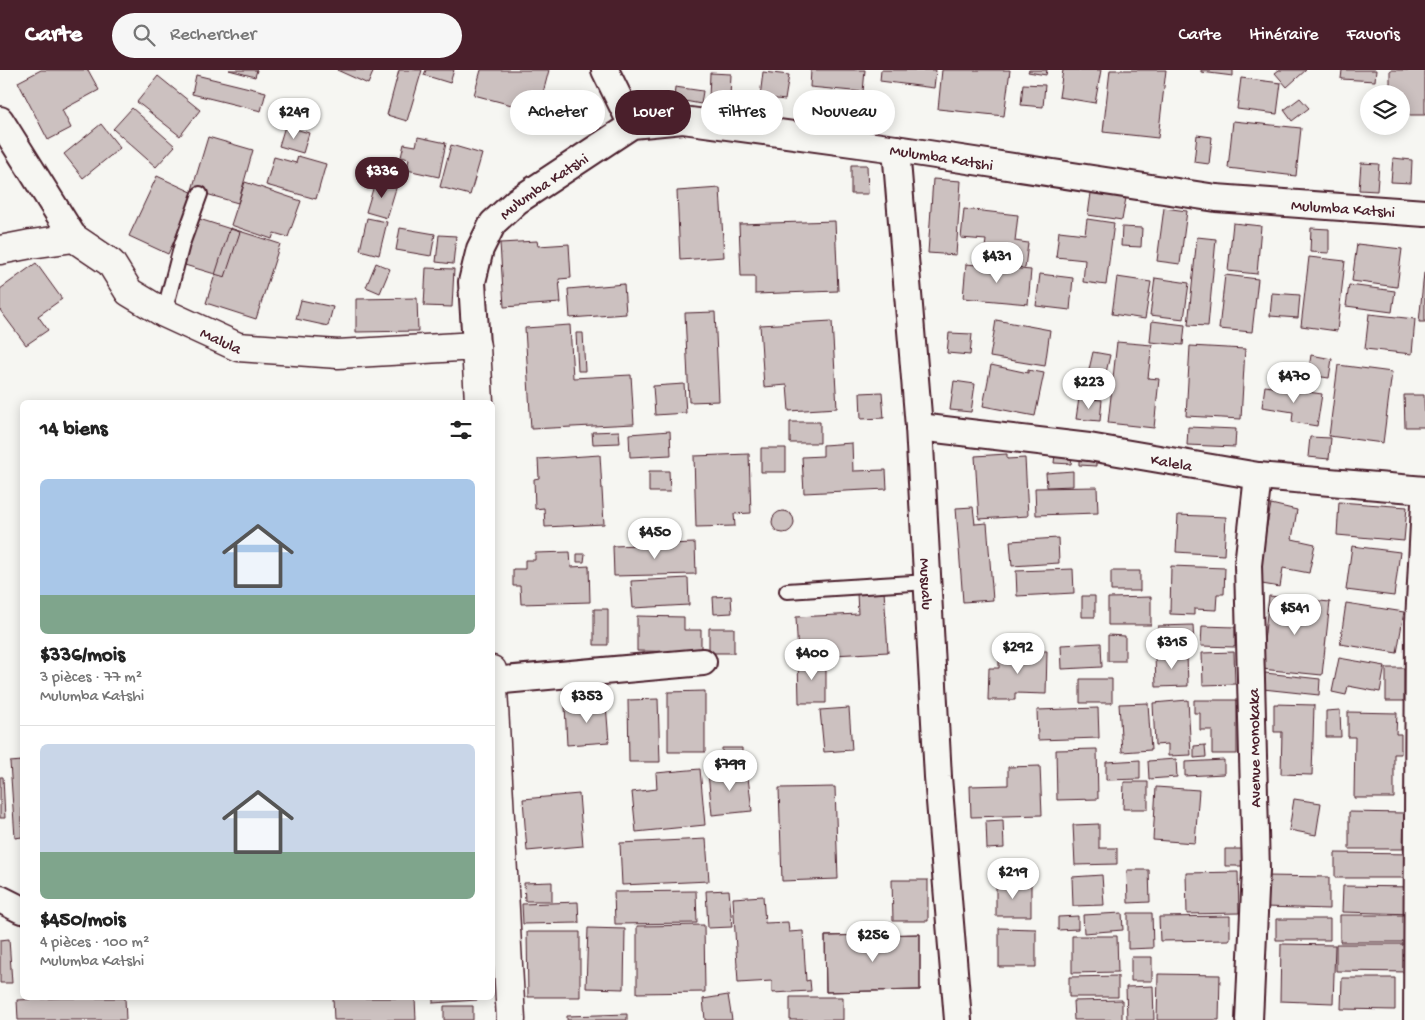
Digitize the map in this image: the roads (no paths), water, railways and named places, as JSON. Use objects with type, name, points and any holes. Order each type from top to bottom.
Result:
[{"type":"street","points":[[605,70],[615,90]]},
{"type":"street","points":[[0,120],[74,238],[0,250]]},
{"type":"street","name":"Mulumba Katshi","points":[[691,121],[896,148],[1216,198],[1425,213]]},
{"type":"street","name":"Mulumba Katshi","points":[[478,400],[472,282],[480,249],[493,223],[517,201],[617,135]]},
{"type":"street","name":"Musualu","points":[[896,148],[919,427],[938,777],[958,1020]]},
{"type":"street","name":"Malula","points":[[74,238],[111,263],[129,292],[164,313],[238,348],[338,354],[476,346]]},
{"type":"street","name":"Kalela","points":[[919,427],[1089,447],[1258,476],[1425,490]]},
{"type":"street","name":"Avenue Monokaka","points":[[1249,1020],[1256,870],[1248,565],[1258,476]]},
{"type":"street","points":[[1417,1020],[1419,622],[1425,504]]},
{"type":"street","points":[[495,680],[703,662]]},
{"type":"street","points":[[495,718],[511,1020]]},
{"type":"street","points":[[0,899],[20,909]]},
{"type":"lane","points":[[164,313],[182,244],[200,194]]},
{"type":"lane","points":[[787,592],[928,582]]}]
